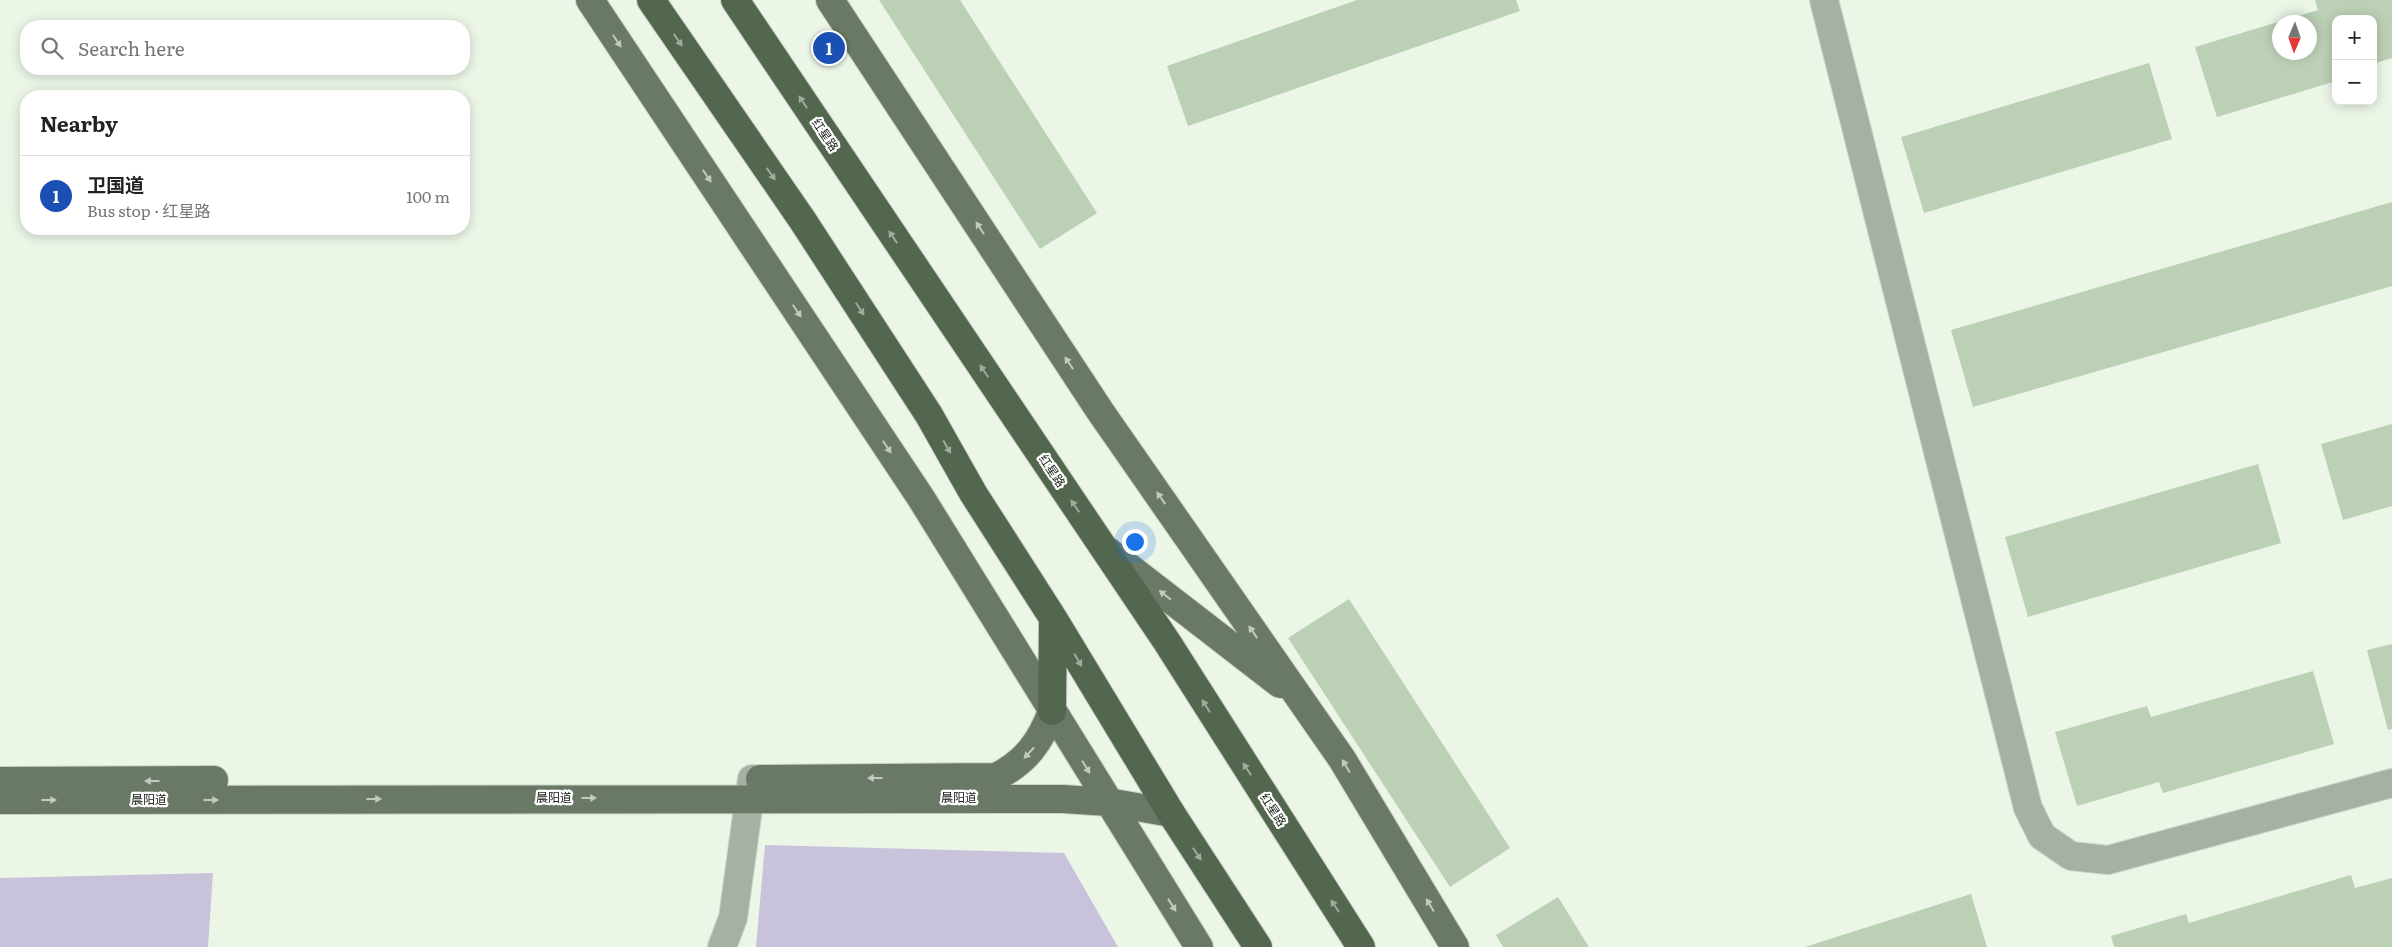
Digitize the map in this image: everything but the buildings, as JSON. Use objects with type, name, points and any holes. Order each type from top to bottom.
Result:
[{"type":"highway","points":[[651,0],[803,221],[929,415],[973,494],[1053,618],[1170,813],[1258,947]]},
{"type":"highway","name":"红星路","points":[[735,0],[1167,642],[1232,747],[1361,947]]},
{"type":"highway","points":[[1052,710],[1053,618]]},
{"type":"main road","points":[[590,0],[921,498],[1199,947]]},
{"type":"main road","points":[[830,0],[1100,411],[1342,759],[1455,947]]},
{"type":"main road","points":[[1102,546],[1300,700]]},
{"type":"main road","points":[[1167,642],[1230,599]]},
{"type":"main road","name":"晨阳道","points":[[0,800],[750,788],[996,777],[1009,771],[1026,758],[1037,744],[1052,710]]},
{"type":"main road","name":"晨阳道","points":[[0,781],[750,788],[1063,799],[1108,802],[1170,813]]},
{"type":"street","points":[[1824,0],[2028,808],[2042,836],[2071,856],[2108,860],[2392,783]]},
{"type":"street","points":[[722,947],[734,918],[750,788]]},
{"type":"shaded area","points":[[765,845],[1064,853],[1118,947],[756,947]]},
{"type":"shaded area","points":[[213,873],[208,947],[0,947],[0,878]]},
{"type":"place","name":"卫国道","points":[[829,48]]}]
